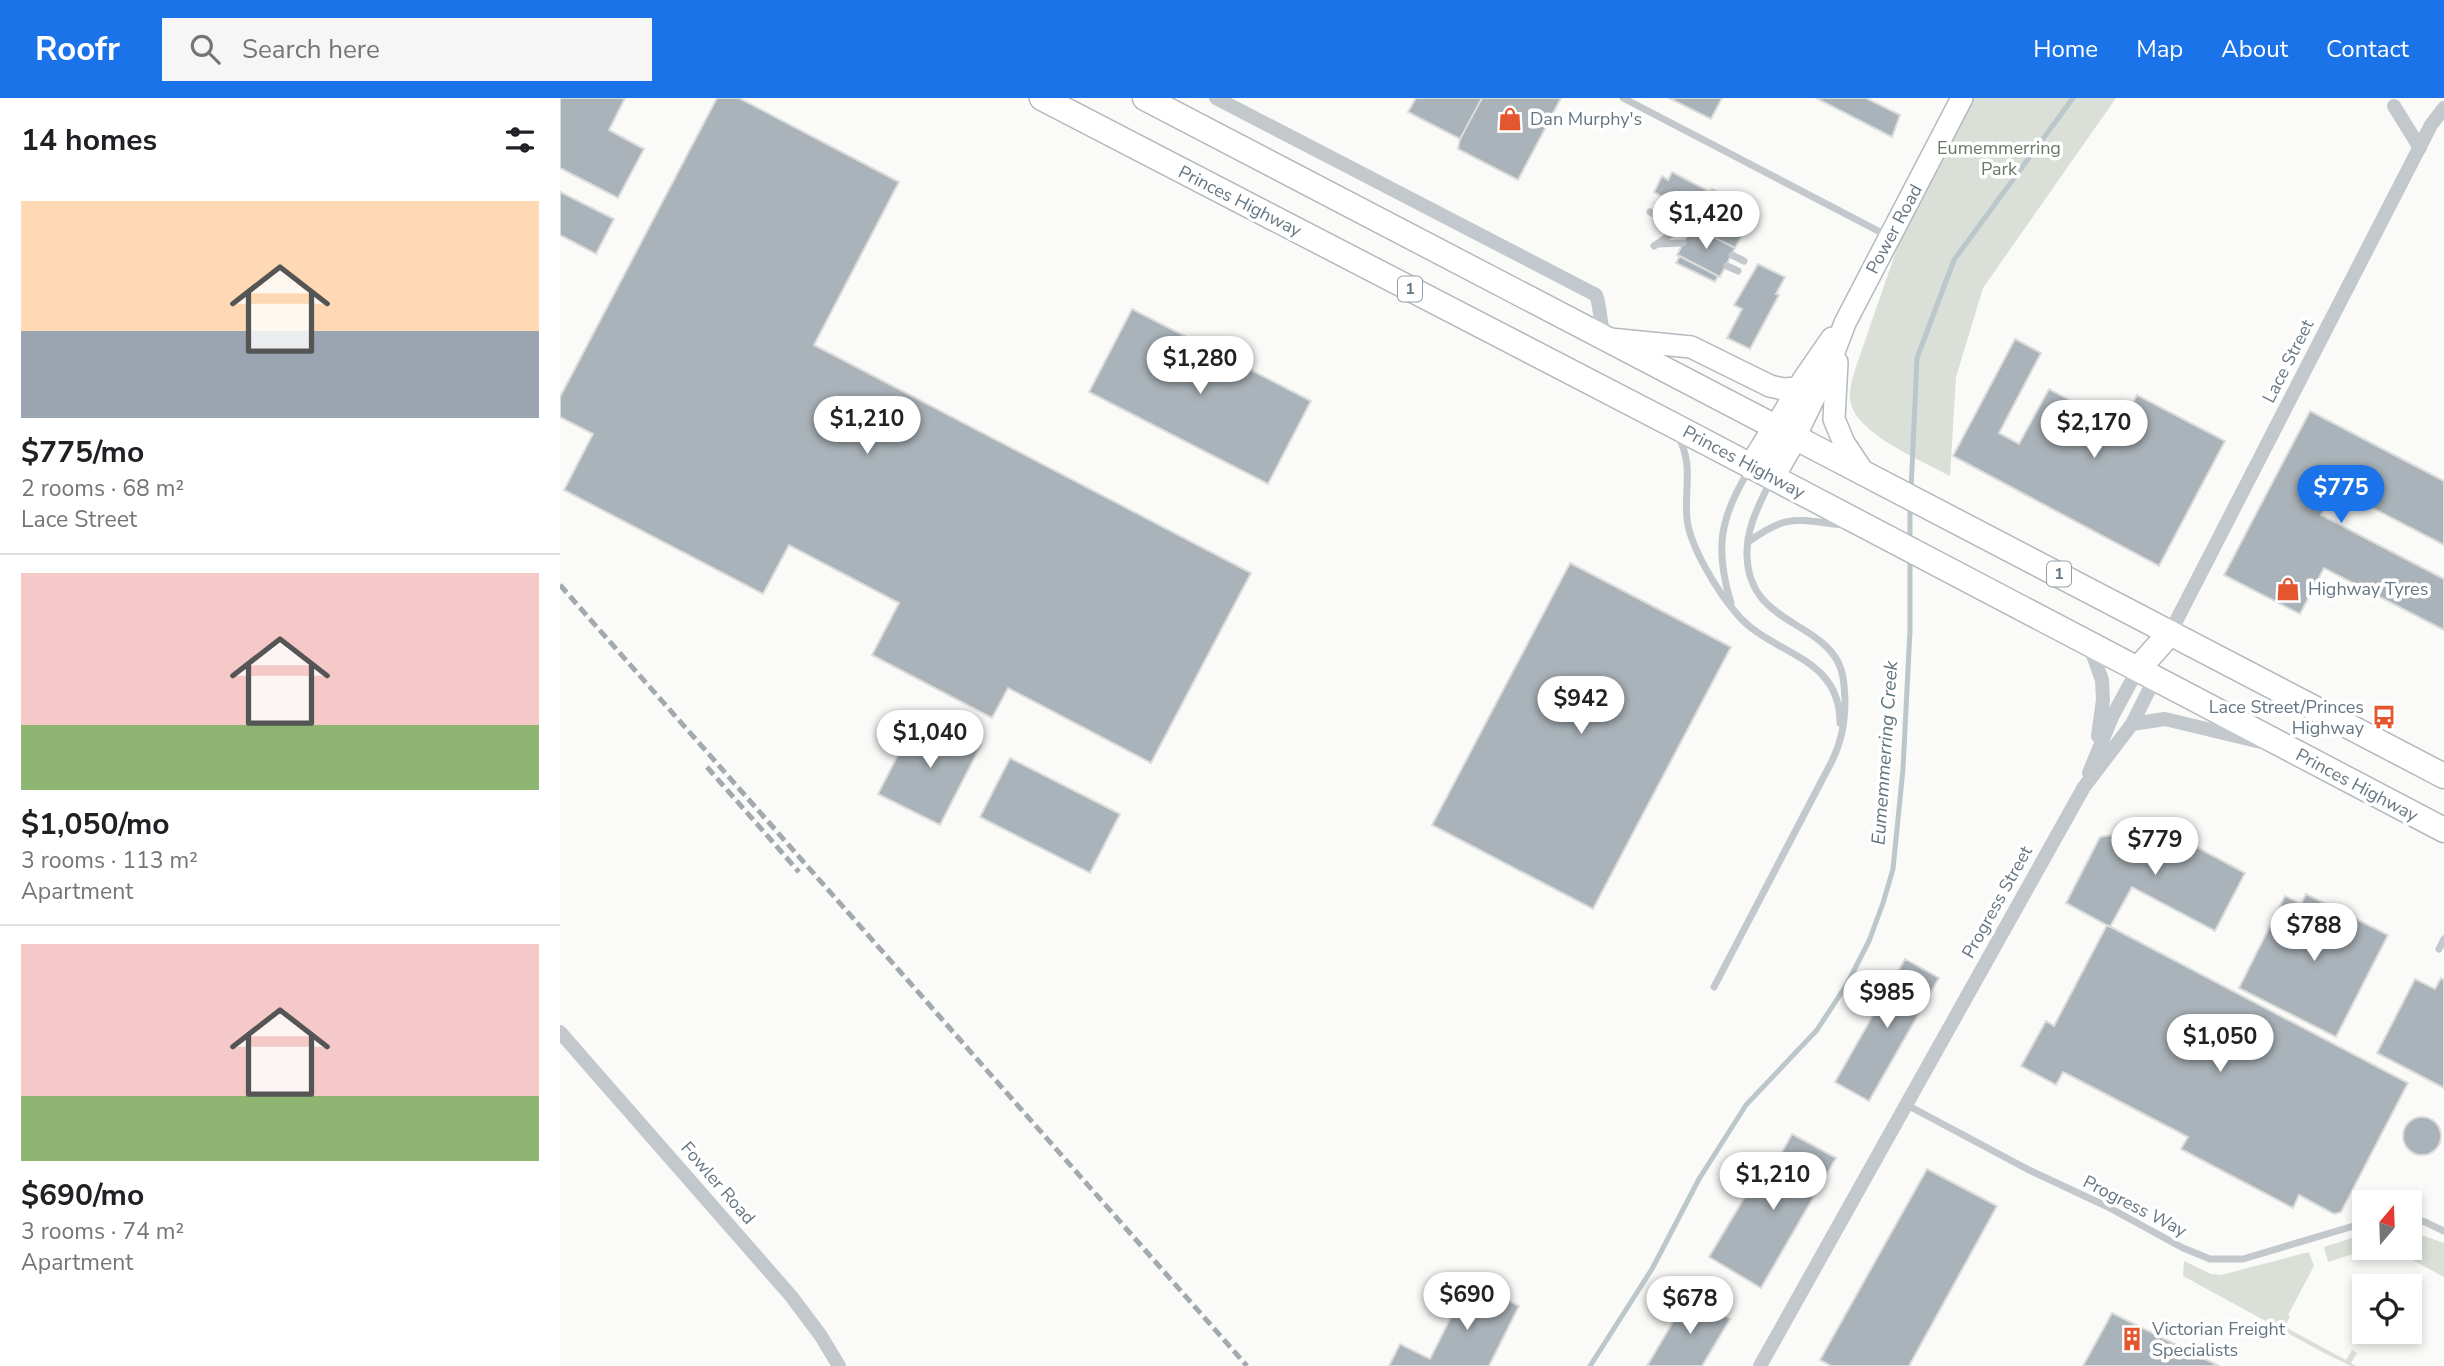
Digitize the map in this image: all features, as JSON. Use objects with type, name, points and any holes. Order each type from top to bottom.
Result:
[{"type":"highway","name":"Princes Highway","points":[[1041,98],[1072,105],[1761,472],[2444,830]]},
{"type":"highway","name":"1","points":[[1145,98],[2444,776]]},
{"type":"highway","points":[[1761,472],[1785,431]]},
{"type":"highway","points":[[2146,674],[2169,633]]},
{"type":"main road","name":"Power Road","points":[[1785,431],[1809,411],[1842,332],[1962,98]]},
{"type":"main road","points":[[1842,332],[1834,419],[1844,443],[1872,477]]},
{"type":"main road","name":"Power Road","points":[[1785,431],[1798,388],[1820,354],[1842,332]]},
{"type":"main road","points":[[1606,338],[1691,346],[1770,386],[1798,388]]},
{"type":"street","points":[[1216,98],[1596,295],[1600,323],[1606,338]]},
{"type":"street","points":[[2394,106],[2420,148]]},
{"type":"street","name":"Lace Street","points":[[2169,633],[2435,119],[2444,108]]},
{"type":"street","points":[[2089,644],[2099,668],[2103,690],[2094,758]]},
{"type":"street","name":"Progress Street","points":[[1760,1366],[2084,788],[2132,724],[2146,674]]},
{"type":"street","name":"Progress Street","points":[[2084,788],[2112,717],[2146,674]]},
{"type":"street","points":[[2132,724],[2165,719],[2289,749]]},
{"type":"street","name":"Fowler Road","points":[[560,1032],[783,1286],[815,1328],[839,1366]]},
{"type":"lane","points":[[1623,98],[1890,237]]},
{"type":"lane","points":[[1650,212],[1689,233],[1673,233],[1654,246],[1683,243]]},
{"type":"lane","points":[[1732,255],[1744,261]]},
{"type":"lane","points":[[1727,266],[1738,271]]},
{"type":"lane","points":[[1673,425],[1687,456],[1687,517],[1690,535],[1734,611],[1751,629],[1808,662],[1828,681],[1836,698],[1840,718],[1839,737],[1832,761]]},
{"type":"lane","points":[[1734,611],[1722,565],[1721,536],[1732,499],[1761,472]]},
{"type":"lane","points":[[1714,987],[1832,761],[1840,744],[1845,720],[1841,669],[1832,653],[1786,620],[1760,595],[1748,568],[1748,542],[1761,472]]},
{"type":"lane","points":[[1748,542],[1769,527],[1786,520],[1873,530]]},
{"type":"lane","points":[[2438,948],[2444,939]]},
{"type":"lane","name":"Progress Way","points":[[1906,1104],[2027,1169],[2210,1259],[2243,1258],[2352,1226]]},
{"type":"lane","points":[[2422,1221],[2444,1231]]},
{"type":"green space","name":"Eumemmerring Park","points":[[1962,98],[2116,98],[1983,288],[1956,377],[1950,476],[1891,445],[1876,434],[1854,411],[1850,394],[1856,366],[1922,176]]},
{"type":"green space","points":[[2422,1235],[2444,1243],[2444,1277],[2412,1260],[2422,1260]]},
{"type":"green space","points":[[2352,1238],[2352,1254],[2328,1262],[2324,1247]]},
{"type":"green space","points":[[2309,1252],[2314,1266],[2288,1315],[2290,1316],[2285,1327],[2346,1360],[2352,1350],[2357,1353],[2351,1363],[2356,1366],[2324,1353],[2183,1276],[2184,1261],[2211,1274],[2221,1275]]},
{"type":"building","points":[[560,98],[625,98],[609,130],[644,149],[618,198],[560,168]]},
{"type":"building","points":[[717,98],[739,98],[899,182],[814,345],[1251,573],[1151,763],[1008,688],[992,718],[872,655],[899,603],[789,545],[763,594],[564,490],[593,434],[560,417],[560,397]]},
{"type":"building","points":[[1416,98],[1482,98],[1460,139],[1408,112]]},
{"type":"building","name":"Dan Murphy's","points":[[1482,98],[1561,98],[1518,180],[1458,149],[1460,139]]},
{"type":"building","points":[[1669,98],[1722,98],[1711,119]]},
{"type":"building","points":[[1816,98],[1866,98],[1900,115],[1892,137]]},
{"type":"building","points":[[1672,172],[1710,192],[1712,189],[1739,203],[1732,216],[1748,224],[1735,248],[1692,226],[1694,222],[1657,203],[1661,196],[1654,192],[1662,176],[1668,180]]},
{"type":"building","points":[[560,192],[614,219],[596,254],[560,235]]},
{"type":"building","points":[[1692,226],[1735,248],[1720,277],[1677,255]]},
{"type":"building","points":[[1680,256],[1718,276],[1715,282],[1676,263]]},
{"type":"building","points":[[1758,264],[1785,277],[1776,294],[1779,295],[1750,349],[1727,338],[1742,309],[1734,305]]},
{"type":"building","points":[[1132,309],[1311,401],[1268,484],[1089,392]]},
{"type":"building","points":[[2015,339],[2041,353],[1999,433],[2019,444],[2049,389],[2120,427],[2137,395],[2225,441],[2159,566],[1953,456]]},
{"type":"building","points":[[2310,411],[2444,481],[2444,545],[2361,502],[2372,480],[2346,466],[2321,515],[2444,579],[2444,630],[2324,568],[2300,614],[2224,575]]},
{"type":"building","points":[[1570,563],[1731,647],[1593,909],[1432,825]]},
{"type":"building","points":[[919,714],[981,745],[940,825],[878,794]]},
{"type":"building","points":[[1010,758],[1120,814],[1090,873],[980,817]]},
{"type":"building","points":[[2161,828],[2245,873],[2215,931],[2132,887],[2110,927],[2066,903],[2100,837]]},
{"type":"building","points":[[2306,894],[2388,935],[2336,1037],[2239,988],[2285,896],[2301,904]]},
{"type":"building","points":[[2107,925],[2408,1083],[2341,1212],[2334,1214],[2299,1195],[2293,1208],[2181,1149],[2188,1137],[2063,1072],[2056,1085],[2021,1066],[2046,1021],[2054,1026]]},
{"type":"building","points":[[1905,959],[1939,978],[1869,1101],[1835,1082]]},
{"type":"building","points":[[2441,978],[2444,980],[2444,1088],[2377,1053],[2415,979],[2435,989]]},
{"type":"building","points":[[2422,1117],[2436,1122],[2441,1136],[2436,1150],[2422,1155],[2408,1150],[2403,1136],[2408,1122]]},
{"type":"building","points":[[1792,1134],[1836,1158],[1761,1288],[1709,1257],[1749,1190],[1758,1196]]},
{"type":"building","points":[[1927,1169],[1997,1206],[1909,1366],[1831,1366],[1820,1360]]},
{"type":"building","points":[[1469,1281],[1519,1306],[1489,1366],[1389,1366],[1400,1344],[1430,1359]]},
{"type":"building","points":[[1689,1295],[1730,1319],[1702,1366],[1647,1366]]},
{"type":"building","name":"Victorian Freight Specialists","points":[[2112,1313],[2219,1366],[2083,1366]]},
{"type":"waterway","name":"Eumemmerring Creek","points":[[1911,490],[1917,358],[1954,260],[2073,98]]},
{"type":"waterway","name":"Eumemmerring Creek","points":[[1910,507],[1910,543]]},
{"type":"waterway","name":"Eumemmerring Creek","points":[[1590,1366],[1652,1269],[1699,1179],[1746,1105],[1817,1030],[1847,984],[1869,941],[1893,869],[1903,769],[1910,630],[1910,556]]},
{"type":"railway","points":[[560,585],[1247,1366]]},
{"type":"railway","points":[[707,767],[799,872]]},
{"type":"place","name":"Dan Murphy's","points":[[1510,119]]},
{"type":"place","name":"Highway Tyres","points":[[2288,589]]},
{"type":"place","name":"Lace Street/Princes Highway","points":[[2384,717]]},
{"type":"place","name":"Victorian Freight Specialists","points":[[2132,1339]]}]
